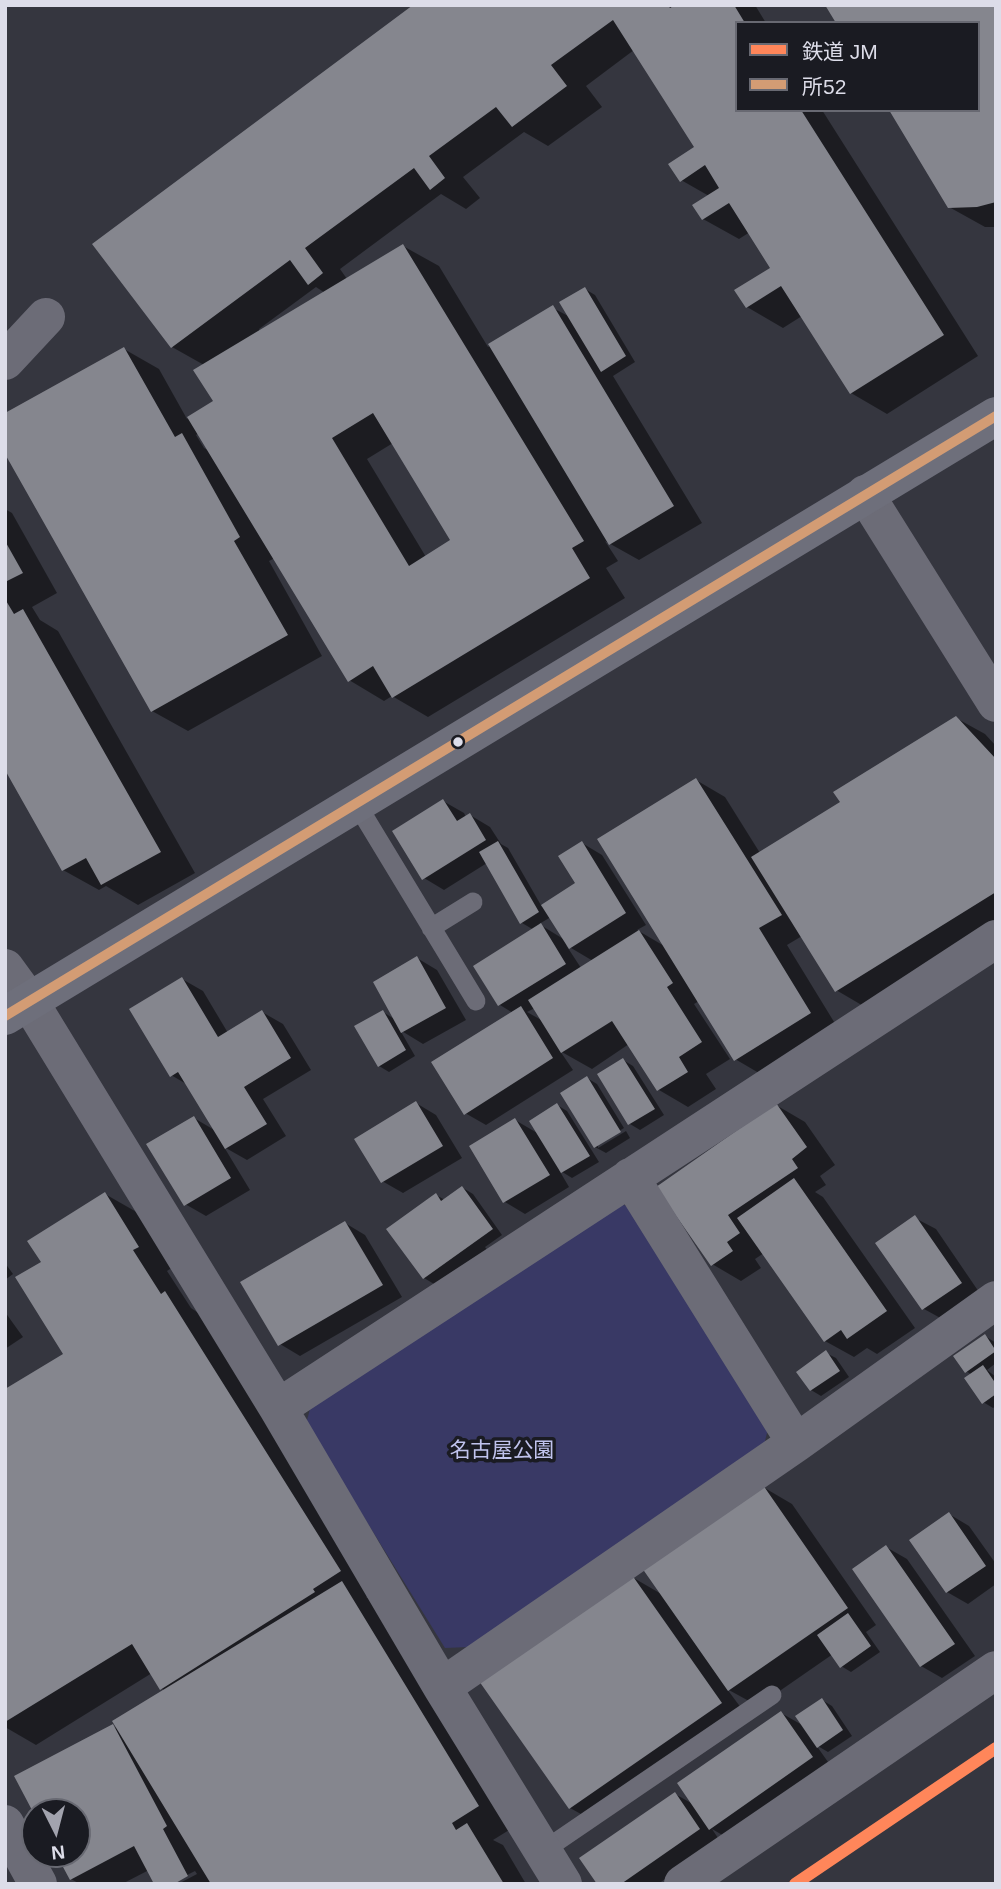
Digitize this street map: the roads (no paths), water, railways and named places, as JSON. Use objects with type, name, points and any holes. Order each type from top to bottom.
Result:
[{"type":"main road","points":[[17,1008],[996,416]]},
{"type":"street","points":[[5,361],[46,317]]},
{"type":"street","points":[[865,494],[996,703]]},
{"type":"street","points":[[278,1408],[996,939]]},
{"type":"street","points":[[5,968],[17,1008],[278,1408],[442,1687],[564,1884]]},
{"type":"street","points":[[630,1177],[796,1443]]},
{"type":"street","points":[[442,1687],[796,1443],[996,1300]]},
{"type":"street","points":[[683,1884],[996,1670]]},
{"type":"street","points":[[5,1824],[38,1884]]},
{"type":"lane","points":[[356,803],[476,1001]]},
{"type":"lane","points":[[431,928],[473,902]]},
{"type":"lane","points":[[543,1851],[772,1695]]},
{"type":"rail line","name":"JM","points":[[795,1884],[996,1748]]},
{"type":"park label","name":"名古屋公園","points":[[502,1451]]}]
